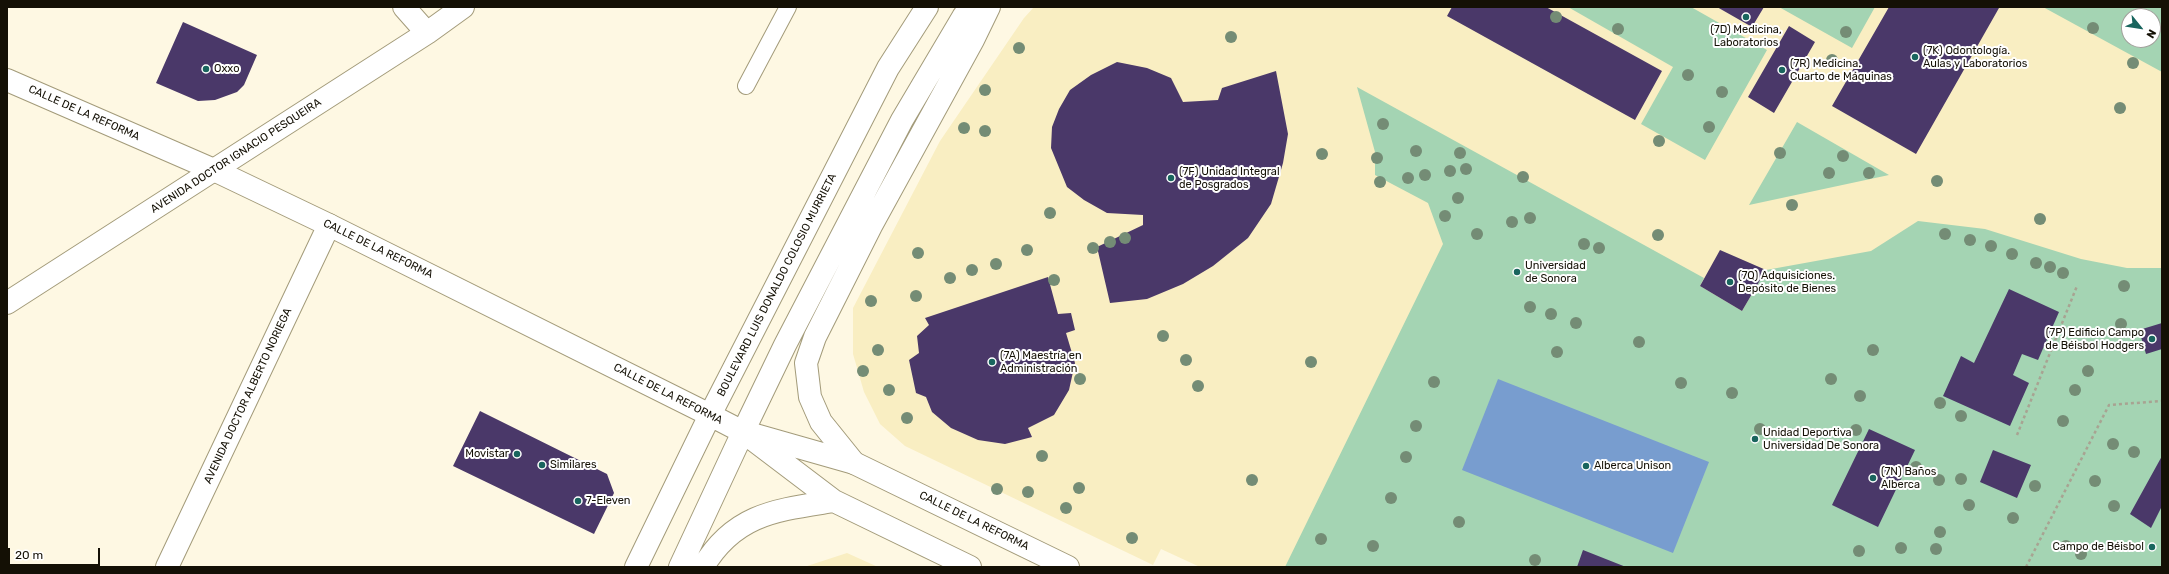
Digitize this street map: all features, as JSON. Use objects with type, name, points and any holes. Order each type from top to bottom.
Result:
[{"type":"main road","points":[[404,7],[427,33]]},
{"type":"main road","name":"AVENIDA DOCTOR IGNACIO PESQUEIRA","points":[[7,302],[427,33],[464,7]]},
{"type":"main road","name":"BOULEVARD LUIS DONALDO COLOSIO MURRIETA","points":[[636,567],[710,415],[888,68],[927,7]]},
{"type":"main road","points":[[680,567],[785,345],[902,120],[962,17],[970,7]]},
{"type":"main road","points":[[854,462],[821,422],[810,397],[806,363],[815,337],[871,226],[973,40],[989,7]]},
{"type":"main road","name":"CALLE DE LA REFORMA","points":[[7,80],[214,170],[329,225],[710,415],[743,432],[834,501],[970,567]]},
{"type":"main road","name":"AVENIDA DOCTOR ALBERTO NORIEGA","points":[[167,567],[329,225]]},
{"type":"main road","name":"CALLE DE LA REFORMA","points":[[743,432],[854,462],[1068,567]]},
{"type":"main road","points":[[703,567],[711,553],[734,532],[757,517],[786,508],[834,501]]},
{"type":"lane","points":[[746,86],[788,7]]},
{"type":"path","points":[[2017,435],[2078,286]]},
{"type":"path","points":[[2026,567],[2109,405],[2162,401]]},
{"type":"shaded area","name":"Universidad de Sonora","points":[[1034,7],[2162,7],[2162,567],[1200,567],[1161,549],[1153,565],[905,446],[880,424],[864,392],[853,354],[853,308],[940,141],[1024,18]]},
{"type":"shaded area","points":[[847,553],[878,567],[804,567]]},
{"type":"green space","points":[[1568,7],[1691,7],[1767,50],[1705,160],[1641,124],[1673,67]]},
{"type":"green space","points":[[1779,7],[1875,7],[1852,48]]},
{"type":"green space","points":[[2043,7],[2162,7],[2162,72]]},
{"type":"green space","name":"Unidad Deportiva Universidad De Sonora","points":[[1357,87],[1704,278],[1700,286],[1742,311],[1766,270],[1871,251],[1918,221],[1985,229],[2081,259],[2127,268],[2162,268],[2162,567],[1285,567],[1443,244],[1428,203],[1375,175],[1375,152]]},
{"type":"green space","points":[[1797,122],[1889,175],[1749,205]]},
{"type":"water","name":"Alberca Unison","points":[[1498,379],[1709,462],[1673,553],[1462,470]]},
{"type":"building","points":[[1452,7],[1546,7],[1662,71],[1635,120],[1447,16]]},
{"type":"building","name":"(7D) Medicina, Laboratorios","points":[[1717,7],[1764,7],[1752,27]]},
{"type":"building","name":"(7K) Odontología. Aulas y Laboratorios","points":[[1889,7],[1999,8],[1916,154],[1832,106]]},
{"type":"building","name":"Oxxo","points":[[183,22],[257,55],[244,85],[237,92],[215,100],[198,101],[156,83]]},
{"type":"building","name":"(7R) Medicina. Cuarto de Máquinas","points":[[1789,26],[1815,42],[1774,113],[1748,97]]},
{"type":"building","name":"(7F) Unidad Integral de Posgrados","points":[[1117,62],[1147,68],[1171,78],[1183,102],[1218,100],[1222,88],[1276,71],[1288,134],[1283,163],[1271,204],[1248,238],[1213,266],[1183,284],[1147,299],[1110,303],[1097,247],[1143,225],[1143,215],[1107,213],[1084,200],[1067,187],[1051,148],[1052,127],[1059,109],[1070,90],[1091,75]]},
{"type":"building","name":"(7Q) Adquisiciones. Depósito de Bienes","points":[[1720,250],[1766,270],[1742,311],[1700,286]]},
{"type":"building","name":"(7A) Maestría en Administración","points":[[1048,277],[1058,314],[1071,313],[1075,330],[1066,333],[1075,363],[1069,390],[1054,415],[1028,428],[1032,437],[1005,444],[978,440],[951,428],[932,412],[926,397],[916,393],[909,360],[919,353],[917,336],[929,325],[925,318]]},
{"type":"building","points":[[2009,289],[2059,312],[2038,360],[2022,354],[2013,375],[2029,383],[2010,426],[1943,396],[1961,356],[1974,363]]},
{"type":"building","name":"(7P) Edificio Campo de Béisbol Hodgers","points":[[2162,323],[2162,349],[2146,354],[2139,330]]},
{"type":"building","points":[[480,411],[607,474],[614,493],[594,534],[453,466]]},
{"type":"building","name":"(7N) Baños Alberca","points":[[1869,429],[1915,450],[1878,527],[1832,505]]},
{"type":"building","points":[[1993,450],[2031,465],[2017,498],[1980,482]]},
{"type":"building","points":[[2162,456],[2162,506],[2151,528],[2130,514]]},
{"type":"building","points":[[1583,550],[1626,567],[1577,567]]},
{"type":"place","name":"(7D) Medicina, Laboratorios","points":[[1746,17]]},
{"type":"place","name":"(7K) Odontología. Aulas y Laboratorios","points":[[1915,57]]},
{"type":"place","name":"Oxxo","points":[[206,69]]},
{"type":"place","name":"(7R) Medicina. Cuarto de Máquinas","points":[[1782,70]]},
{"type":"place","name":"(7F) Unidad Integral de Posgrados","points":[[1171,178]]},
{"type":"place","name":"Universidad de Sonora","points":[[1517,272]]},
{"type":"place","name":"(7Q) Adquisiciones. Depósito de Bienes","points":[[1730,282]]},
{"type":"place","name":"(7P) Edificio Campo de Béisbol Hodgers","points":[[2152,339]]},
{"type":"place","name":"(7A) Maestría en Administración","points":[[992,362]]},
{"type":"place","name":"Unidad Deportiva Universidad De Sonora","points":[[1755,439]]},
{"type":"place","name":"Movistar","points":[[517,454]]},
{"type":"place","name":"Similares","points":[[542,465]]},
{"type":"place","name":"Alberca Unison","points":[[1586,466]]},
{"type":"place","name":"(7N) Baños Alberca","points":[[1873,478]]},
{"type":"place","name":"7-Eleven","points":[[578,501]]},
{"type":"place","name":"Campo de Béisbol","points":[[2152,547]]}]
